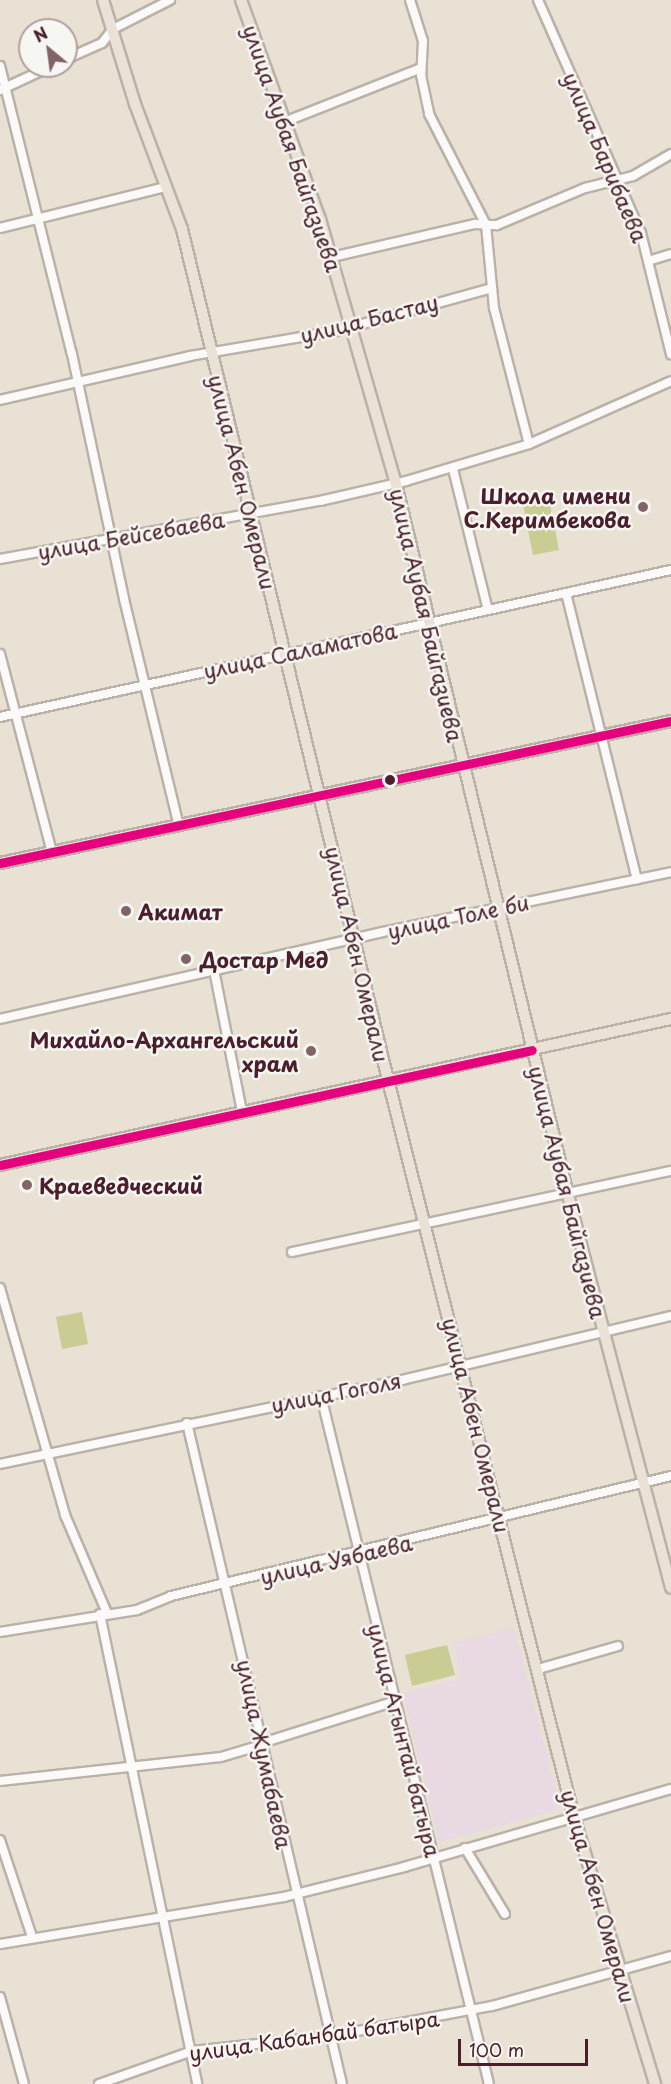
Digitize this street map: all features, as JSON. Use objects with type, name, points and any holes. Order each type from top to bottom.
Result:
[{"type":"main road","name":"улица Абен Омерали","points":[[104,0],[135,104],[182,229],[388,1080],[462,1365],[574,1817],[655,2084]]},
{"type":"main road","name":"улица Аубая Байгазиева","points":[[241,0],[332,257],[396,484],[568,1195],[671,1588]]},
{"type":"main road","points":[[0,863],[320,792],[671,721]]},
{"type":"main road","points":[[0,1165],[242,1111],[670,1022]]},
{"type":"street","points":[[78,54],[102,43],[112,30],[170,0]]},
{"type":"street","points":[[410,0],[423,41],[421,68],[429,114],[486,225],[492,288],[502,346],[529,444]]},
{"type":"street","name":"улица Барибаева","points":[[538,0],[641,233],[671,354]]},
{"type":"street","points":[[0,66],[3,89],[77,382],[111,539],[178,823]]},
{"type":"street","points":[[284,122],[421,68]]},
{"type":"street","points":[[3,89],[26,78]]},
{"type":"street","points":[[332,257],[486,225],[497,225],[585,188],[633,176],[671,154]]},
{"type":"street","points":[[0,228],[37,217],[166,187]]},
{"type":"street","points":[[648,261],[671,254]]},
{"type":"street","name":"улица Бастау","points":[[0,400],[211,353],[352,326],[492,288]]},
{"type":"street","name":"улица Бейсебаева","points":[[0,559],[251,513],[396,484],[453,469],[529,444],[671,381]]},
{"type":"street","points":[[453,469],[488,610]]},
{"type":"street","name":"улица Саламатова","points":[[0,717],[145,683],[671,570]]},
{"type":"street","points":[[566,593],[637,879]]},
{"type":"street","points":[[0,654],[52,852]]},
{"type":"street","name":"улица Толе би","points":[[0,1019],[353,938],[671,872]]},
{"type":"street","points":[[214,970],[242,1111]]},
{"type":"street","points":[[292,1252],[424,1222],[568,1195],[671,1171]]},
{"type":"street","points":[[0,1287],[3,1315],[65,1515],[104,1613],[130,1767],[160,1916],[192,2051],[197,2084]]},
{"type":"street","name":"улица Гоголя","points":[[0,1464],[462,1365],[671,1316]]},
{"type":"street","name":"улица Агынтай батыра","points":[[321,1396],[473,2009],[489,2084]]},
{"type":"street","name":"улица Жумабаева","points":[[188,1423],[224,1585],[265,1743],[275,1810],[298,1894],[342,2084]]},
{"type":"street","name":"улица Уябаева","points":[[0,1632],[104,1613],[137,1610],[171,1596],[360,1553],[500,1516],[671,1476]]},
{"type":"street","points":[[538,1669],[618,1646]]},
{"type":"street","points":[[0,1780],[221,1757],[396,1701]]},
{"type":"street","points":[[0,1944],[298,1894],[671,1789]]},
{"type":"street","points":[[0,1840],[32,1937]]},
{"type":"street","points":[[465,1848],[505,1914]]},
{"type":"street","name":"улица Кабанбай батыра","points":[[99,2084],[192,2051],[331,2036],[473,2009],[543,1995],[671,1956]]},
{"type":"street","points":[[0,1997],[24,2084]]},
{"type":"shaded area","points":[[514,1628],[560,1809],[439,1842],[403,1693],[461,1679],[454,1643]]},
{"type":"green space","points":[[549,499],[559,550],[533,555],[523,504]]},
{"type":"green space","points":[[82,1312],[88,1344],[62,1349],[56,1317]]},
{"type":"green space","points":[[447,1645],[455,1675],[412,1686],[405,1655]]},
{"type":"transit line","points":[[0,863],[671,721]]},
{"type":"transit line","points":[[0,1165],[532,1050]]},
{"type":"place","name":"Школа имени С.Керимбекова","points":[[643,507]]},
{"type":"place","name":"Акимат","points":[[126,911]]},
{"type":"place","name":"Достар Мед","points":[[186,959]]},
{"type":"place","name":"Михайло-Архангельский храм","points":[[311,1051]]},
{"type":"place","name":"Краеведческий","points":[[27,1185]]}]
